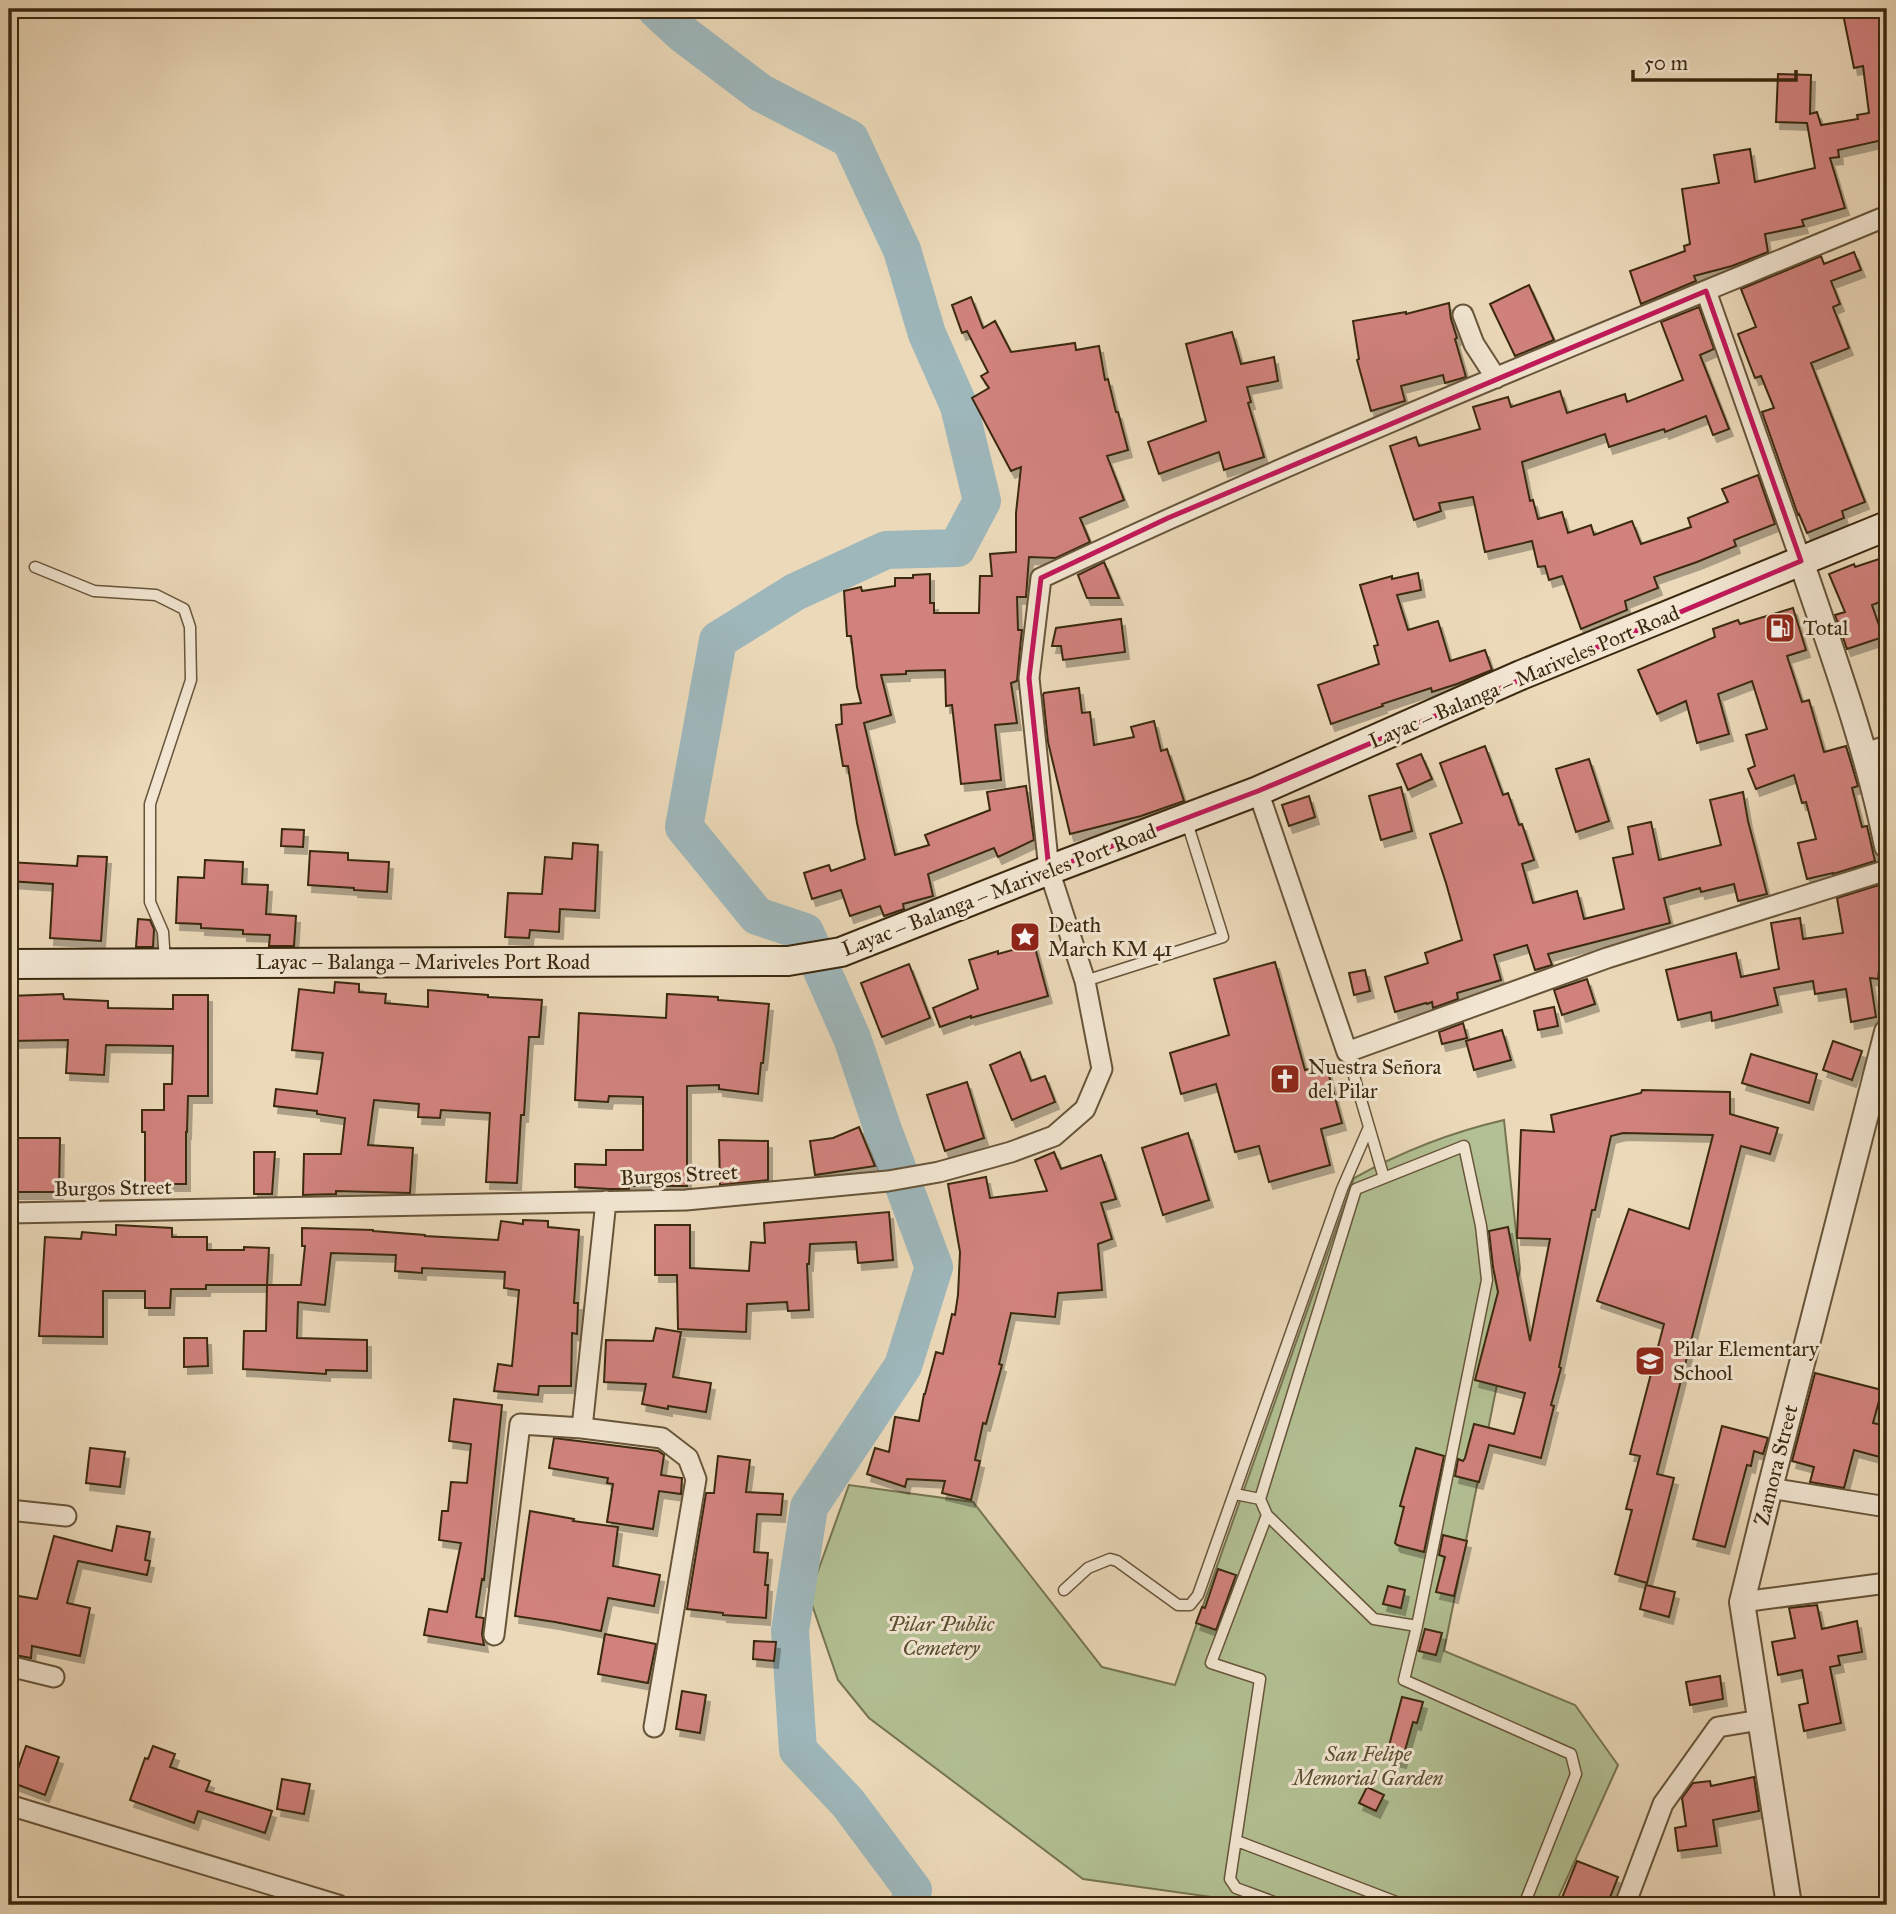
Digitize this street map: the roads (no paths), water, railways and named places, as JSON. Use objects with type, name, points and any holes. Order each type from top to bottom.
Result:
[{"type":"main road","name":"Layac – Balanga – Mariveles Port Road","points":[[9,964],[788,961],[841,952],[1258,791],[1521,675],[1887,526]]},
{"type":"street","points":[[1462,315],[1474,344],[1496,378],[1887,216]]},
{"type":"street","points":[[1706,291],[1857,726],[1876,749],[1880,811],[1887,846]]},
{"type":"street","name":"Burgos Street","points":[[9,1213],[686,1200],[888,1181],[939,1172],[1011,1152],[1054,1136],[1085,1109],[1102,1069],[1085,981],[1049,870],[1029,678],[1041,578],[1168,518],[1496,378]]},
{"type":"street","points":[[1258,791],[1347,1052],[1607,958],[1887,870]]},
{"type":"street","name":"Zamora Street","points":[[1790,1905],[1742,1602],[1887,1032]]},
{"type":"street","points":[[582,1428],[606,1201]]},
{"type":"street","points":[[494,1634],[520,1424],[582,1428],[662,1438],[688,1458],[695,1479],[654,1727]]},
{"type":"street","points":[[1770,1488],[1887,1507]]},
{"type":"street","points":[[9,1510],[66,1516]]},
{"type":"street","points":[[1742,1602],[1887,1583]]},
{"type":"street","points":[[9,1666],[54,1676]]},
{"type":"street","points":[[1625,1905],[1662,1804],[1695,1757],[1718,1727],[1760,1720]]},
{"type":"street","points":[[9,1805],[338,1905]]},
{"type":"lane","points":[[35,567],[94,591],[156,595],[184,609],[190,627],[191,680],[150,804],[150,902],[163,932],[165,963]]},
{"type":"lane","points":[[1085,981],[1223,937],[1186,818]]},
{"type":"lane","points":[[1347,1052],[1384,1178]]},
{"type":"lane","points":[[1064,1590],[1088,1568],[1110,1559],[1117,1561],[1178,1605],[1190,1605],[1198,1595],[1342,1189],[1369,1127]]},
{"type":"lane","points":[[1417,1626],[1374,1619],[1267,1515],[1261,1499],[1356,1189],[1464,1146],[1481,1226],[1487,1280],[1417,1626],[1404,1680],[1571,1754],[1576,1774],[1524,1905]]},
{"type":"lane","points":[[1235,1494],[1261,1499]]},
{"type":"lane","points":[[1267,1515],[1211,1663],[1260,1679],[1230,1879],[1236,1888],[1282,1905]]},
{"type":"lane","points":[[1237,1841],[1404,1905]]},
{"type":"waterway","points":[[656,9],[683,34],[761,93],[850,139],[902,250],[927,334],[959,406],[982,501],[957,548],[886,550],[795,592],[718,640],[684,827],[757,916],[805,932],[852,1038],[934,1267],[903,1366],[809,1507],[790,1631],[798,1750],[848,1803],[913,1890],[909,1905]]},
{"type":"place","name":"Total","points":[[1780,628]]},
{"type":"place","name":"Death March KM 41","points":[[1025,937]]},
{"type":"place","name":"Nuestra Señora del Pilar","points":[[1285,1079]]},
{"type":"place","name":"Pilar Elementary School","points":[[1650,1361]]},
{"type":"park label","name":"Pilar Public Cemetery","points":[[941,1636]]},
{"type":"park label","name":"San Felipe Memorial Garden","points":[[1368,1766]]}]
